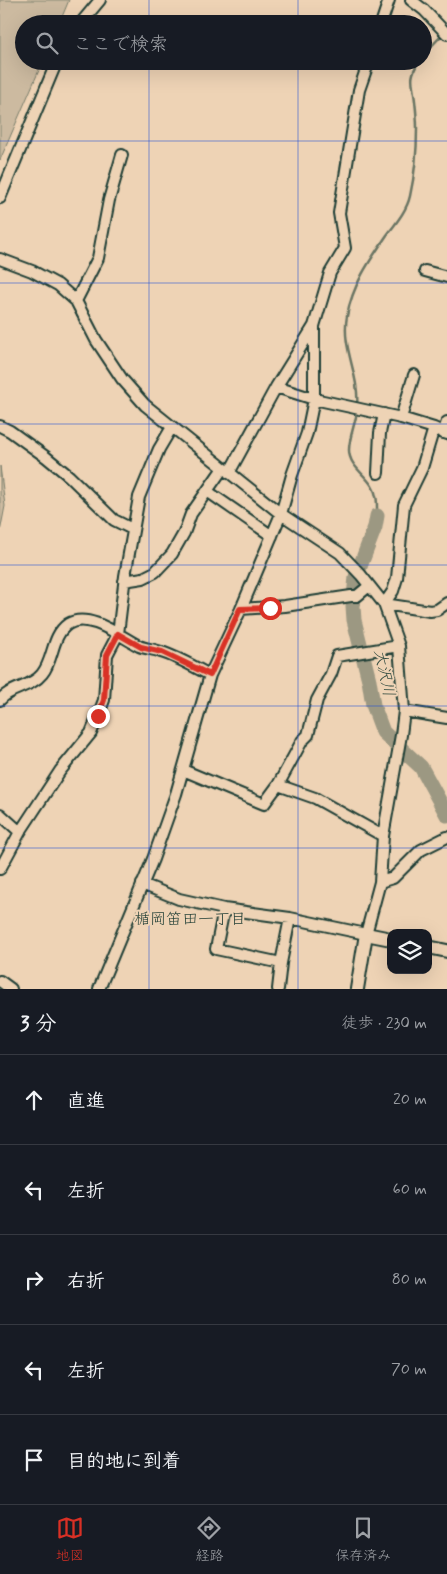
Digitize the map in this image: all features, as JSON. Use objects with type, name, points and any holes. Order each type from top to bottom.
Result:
[{"type":"main road","points":[[357,989],[366,934],[387,938]]},
{"type":"main road","points":[[432,948],[447,951]]},
{"type":"street","points":[[88,15],[100,0]]},
{"type":"street","points":[[384,15],[388,0]]},
{"type":"street","points":[[410,0],[429,15]]},
{"type":"street","points":[[432,18],[444,30]]},
{"type":"street","points":[[0,198],[54,70]]},
{"type":"street","points":[[124,581],[143,578],[156,572],[172,554],[184,533],[191,514],[207,491],[226,471],[314,326],[330,273],[345,248],[339,213],[359,90],[366,70]]},
{"type":"street","points":[[76,302],[98,258],[109,200],[122,155]]},
{"type":"street","points":[[0,259],[32,271],[58,285],[76,302],[96,340],[122,379],[144,405],[281,514],[340,553],[361,575],[384,604],[399,646],[404,711],[382,836],[380,882],[366,934],[290,918],[224,909],[179,899],[142,884]]},
{"type":"street","points":[[425,271],[447,277]]},
{"type":"street","points":[[99,989],[153,859],[183,770],[210,675],[281,514],[307,433],[314,399],[314,326]]},
{"type":"street","points":[[401,418],[414,375]]},
{"type":"street","points":[[276,387],[314,399],[401,418],[441,432]]},
{"type":"street","points":[[378,473],[380,433],[384,414]]},
{"type":"street","points":[[384,604],[393,591],[397,578],[404,505],[447,422]]},
{"type":"street","points":[[0,426],[46,457],[69,476],[114,520],[132,529]]},
{"type":"street","points":[[0,869],[20,832],[60,771],[91,734],[104,700],[107,655],[118,634],[124,581],[139,497],[159,449],[172,427]]},
{"type":"street","points":[[207,491],[272,536]]},
{"type":"street","points":[[240,609],[285,606],[354,596],[369,586]]},
{"type":"street","points":[[384,604],[430,611],[437,610],[447,603]]},
{"type":"street","points":[[0,700],[4,695],[33,682],[43,674],[59,634],[70,624],[80,621],[98,624],[141,647],[162,652],[210,675]]},
{"type":"street","points":[[183,770],[264,804],[278,785],[302,740],[308,736],[318,700],[331,674],[337,656],[399,646]]},
{"type":"street","points":[[404,711],[447,718]]},
{"type":"street","points":[[278,785],[315,798],[382,836]]},
{"type":"street","points":[[0,814],[20,832]]},
{"type":"street","points":[[380,882],[393,878],[421,850],[447,837]]},
{"type":"street","points":[[224,909],[216,950],[281,964]]},
{"type":"street","points":[[278,989],[290,918]]},
{"type":"street","points":[[0,981],[11,989]]},
{"type":"shaded area","points":[[0,0],[69,0],[63,15],[15,15],[15,70],[39,70],[0,160]]},
{"type":"shaded area","points":[[0,466],[5,506],[0,532]]},
{"type":"waterway","points":[[432,46],[443,34]]},
{"type":"waterway","points":[[357,406],[356,383],[346,339],[347,316],[349,305],[362,274],[409,201],[417,136],[417,118],[412,85],[414,70]]},
{"type":"waterway","points":[[357,412],[350,441],[350,456],[354,465],[374,489],[377,501],[377,516]]},
{"type":"waterway","name":"大沢川","points":[[377,516],[375,527],[356,577],[353,606],[354,620],[369,680],[373,705],[383,732],[421,767],[447,815]]},
{"type":"district","name":"楯岡笛田一丁目","points":[[190,919]]},
{"type":"route","points":[[98,716],[104,700],[107,655],[118,634],[141,647],[162,652],[210,675],[240,609],[270,608]]}]
